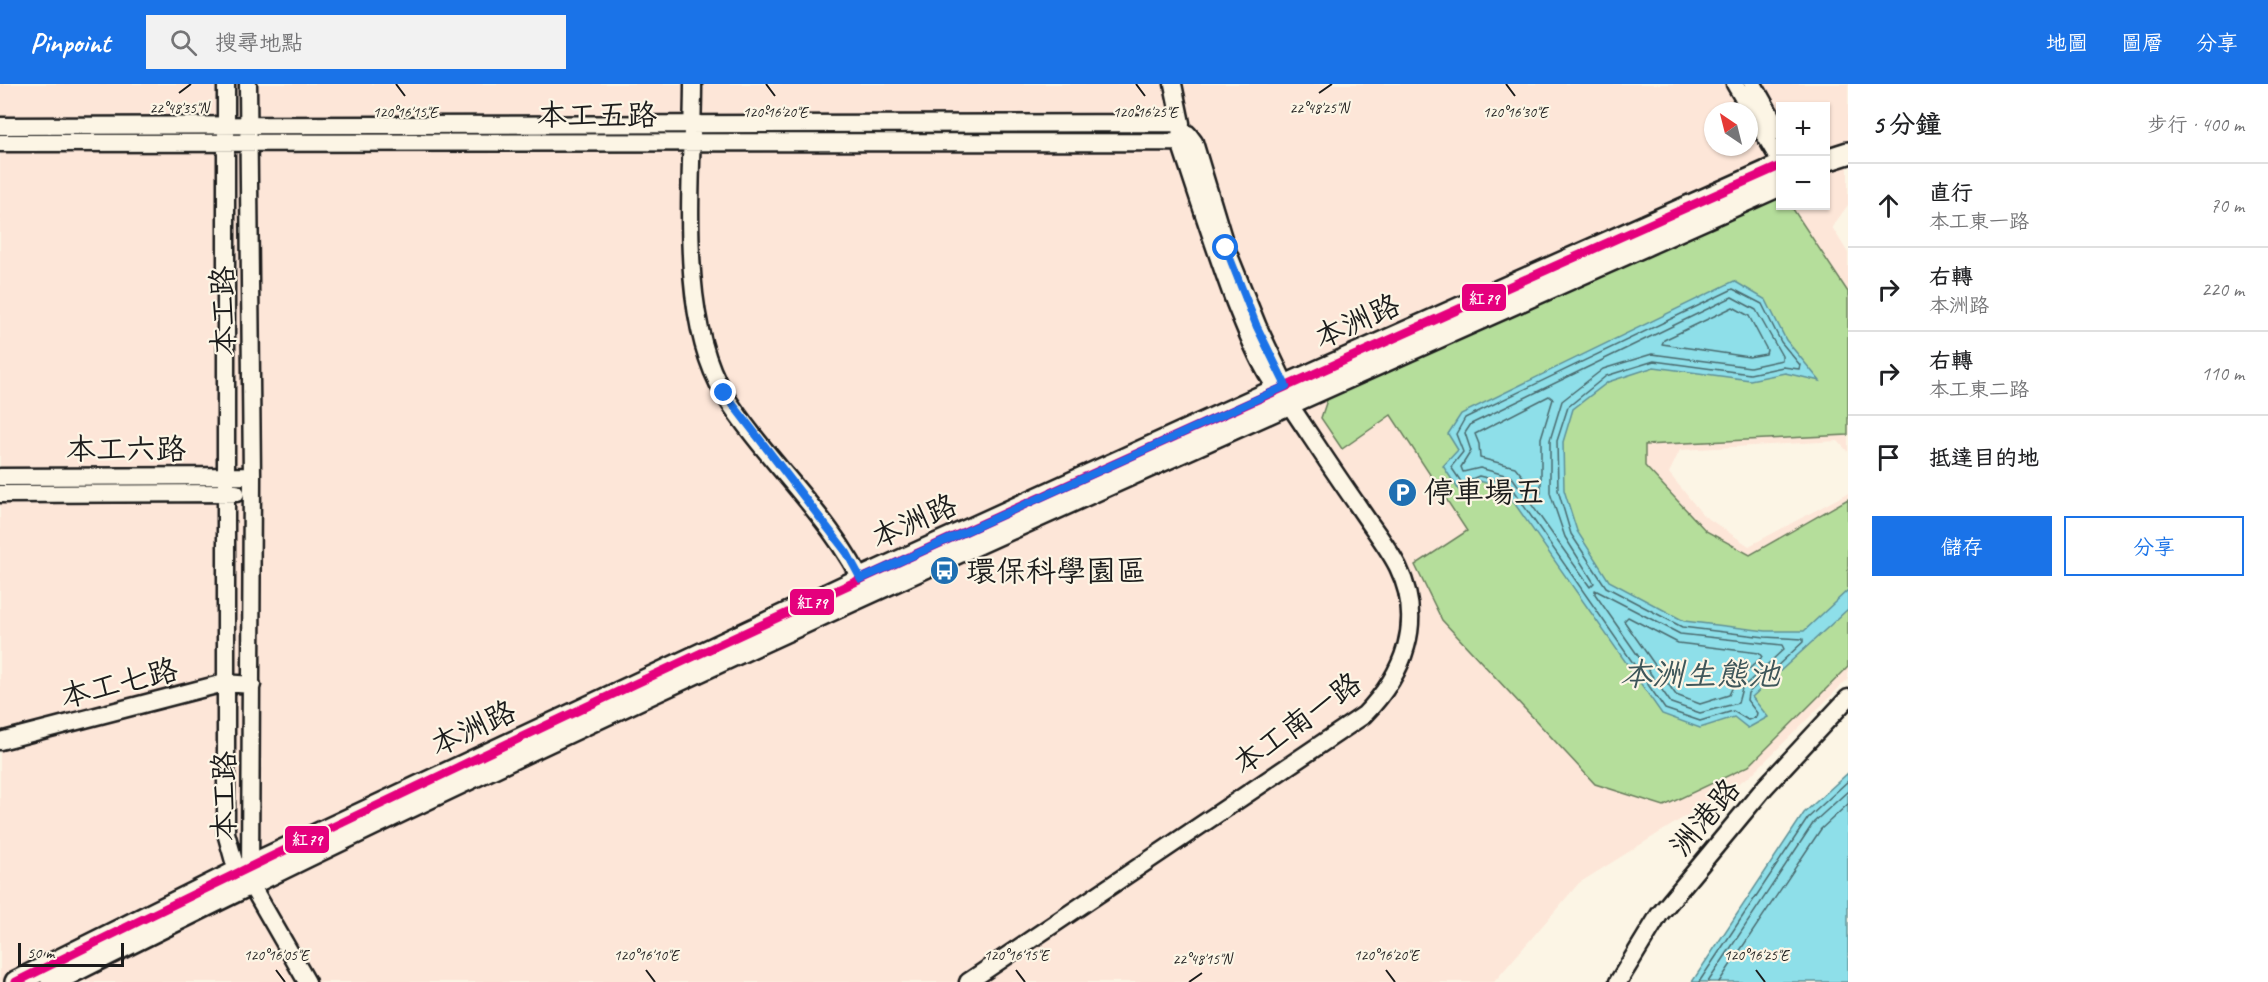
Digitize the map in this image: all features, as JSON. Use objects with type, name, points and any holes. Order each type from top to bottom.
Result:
[{"type":"main road","points":[[1830,159],[1848,153]]},
{"type":"main road","name":"本洲路","points":[[16,982],[864,586],[1776,168]]},
{"type":"main road","name":"本洲路","points":[[1283,393],[1776,186]]},
{"type":"main road","name":"本洲路","points":[[52,982],[246,873]]},
{"type":"street","name":"本工路","points":[[226,84],[224,684],[226,833],[246,873]]},
{"type":"street","name":"本工路","points":[[246,873],[252,685],[248,84]]},
{"type":"street","points":[[693,84],[690,252],[702,345],[724,393],[847,553],[864,586]]},
{"type":"street","name":"本工南一路","points":[[968,982],[1364,715],[1385,693],[1404,656],[1410,628],[1408,600],[1398,567],[1283,393],[1187,142],[1173,84]]},
{"type":"street","points":[[1736,84],[1777,156]]},
{"type":"street","points":[[1752,84],[1776,125]]},
{"type":"street","name":"本工五路","points":[[0,126],[226,134],[249,143],[1181,123]]},
{"type":"street","name":"本工五路","points":[[0,143],[226,134],[249,126],[1187,142]]},
{"type":"street","name":"本工六路","points":[[0,477],[252,476]]},
{"type":"street","name":"本工六路","points":[[0,494],[251,493]]},
{"type":"street","name":"本工七路","points":[[0,741],[224,684],[252,685]]},
{"type":"street","name":"洲港路","points":[[1618,982],[1659,915],[1765,786],[1848,698]]},
{"type":"street","points":[[246,873],[307,982]]},
{"type":"shaded area","points":[[0,84],[1848,84],[1848,205],[1832,227],[1848,253],[1848,452],[1838,441],[1680,450],[1669,473],[1703,515],[1749,546],[1848,493],[1848,679],[1750,776],[1579,883],[1494,982],[0,982]]},
{"type":"green space","points":[[1776,198],[1776,210],[1794,210],[1848,292],[1848,435],[1645,445],[1645,466],[1706,531],[1750,555],[1848,499],[1848,667],[1749,766],[1664,806],[1595,784],[1442,620],[1415,565],[1467,531],[1391,415],[1342,449],[1321,418],[1328,397]]},
{"type":"water","name":"本洲生態池","points":[[1734,281],[1766,300],[1786,340],[1820,381],[1785,373],[1750,380],[1654,367],[1608,382],[1573,409],[1563,442],[1564,490],[1577,531],[1609,581],[1684,621],[1766,631],[1804,631],[1848,590],[1848,609],[1752,697],[1768,717],[1748,728],[1734,717],[1700,728],[1662,714],[1503,487],[1479,481],[1460,492],[1443,466],[1458,450],[1448,434],[1461,414]]},
{"type":"water","points":[[1848,773],[1848,982],[1692,982],[1804,813]]},
{"type":"transit line","name":"紅79","points":[[16,982],[234,875],[673,666],[1336,364],[1776,168]]},
{"type":"place","name":"停車場五","points":[[1403,492]]},
{"type":"place","name":"環保科學園區","points":[[945,571]]},
{"type":"route","points":[[724,393],[847,553],[861,579],[1286,386],[1257,327],[1226,248]]}]
